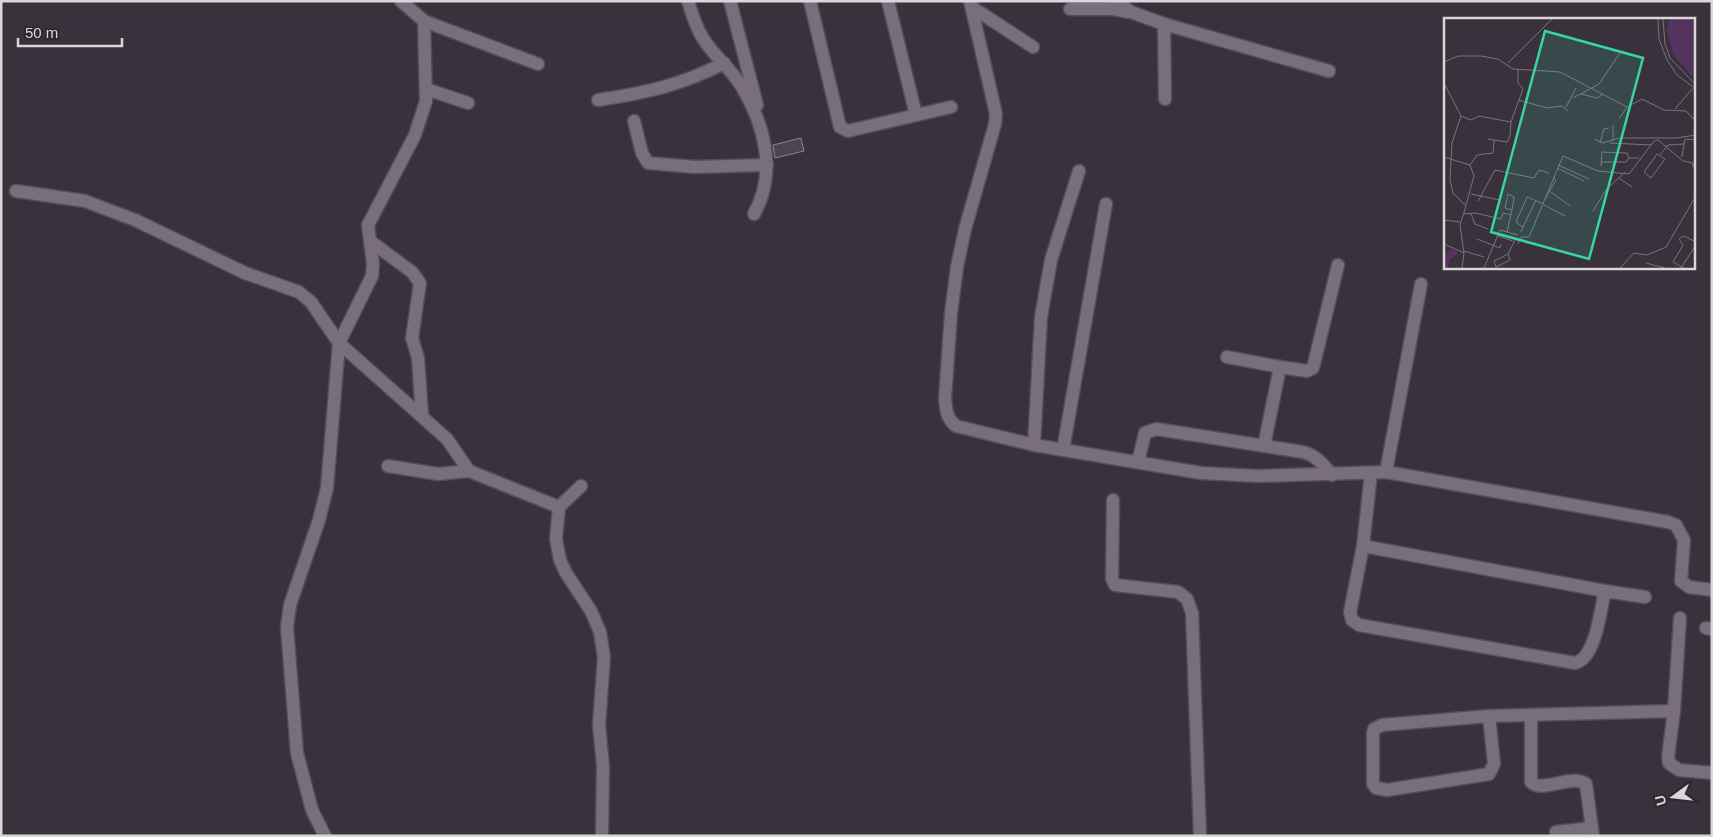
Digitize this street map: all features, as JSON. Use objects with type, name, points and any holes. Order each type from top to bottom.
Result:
[{"type":"street","points":[[401,1],[424,21],[538,64]]},
{"type":"street","points":[[688,1],[699,32],[742,87],[754,113],[771,164]]},
{"type":"street","points":[[730,1],[771,164],[763,199],[754,214]]},
{"type":"street","points":[[810,1],[840,127],[848,131],[951,107]]},
{"type":"street","points":[[888,1],[916,116]]},
{"type":"street","points":[[1115,1],[1131,12]]},
{"type":"street","points":[[972,5],[1033,47]]},
{"type":"street","points":[[972,5],[996,114],[995,124],[965,229],[951,313],[946,411],[950,421],[956,426],[1034,445],[1202,473],[1332,475],[1386,472],[1676,525],[1684,540],[1681,581],[1688,587],[1712,590]]},
{"type":"street","points":[[1070,9],[1114,9],[1131,12],[1164,24],[1329,70]]},
{"type":"street","points":[[325,836],[312,810],[297,753],[287,627],[290,606],[320,520],[327,488],[339,343],[372,276],[373,264],[368,225],[415,135],[424,110],[426,89],[424,21]]},
{"type":"street","points":[[1164,24],[1166,99]]},
{"type":"street","points":[[598,100],[671,87],[695,78],[724,63]]},
{"type":"street","points":[[426,89],[468,103]]},
{"type":"street","points":[[634,121],[644,159],[648,163],[694,167],[771,164]]},
{"type":"street","points":[[1034,445],[1041,317],[1051,260],[1079,171]]},
{"type":"street","points":[[16,191],[85,201],[135,220],[245,273],[299,292],[311,302],[339,343],[448,439],[469,471]]},
{"type":"street","points":[[1063,450],[1106,204]]},
{"type":"street","points":[[370,241],[412,272],[420,282],[412,338],[418,358],[422,415]]},
{"type":"street","points":[[1227,358],[1307,371],[1313,368],[1338,265]]},
{"type":"street","points":[[1386,472],[1421,284]]},
{"type":"street","points":[[1264,446],[1280,367]]},
{"type":"street","points":[[1138,462],[1145,433],[1156,429],[1313,455],[1332,475]]},
{"type":"street","points":[[388,466],[438,474],[469,471],[559,507]]},
{"type":"street","points":[[1371,473],[1363,546],[1350,612],[1352,620],[1359,625],[1575,663],[1581,662],[1590,652],[1605,591]]},
{"type":"street","points":[[581,486],[559,507],[556,539],[560,560],[591,611],[600,632],[604,657],[599,725],[603,766],[602,836]]},
{"type":"street","points":[[1113,500],[1112,579],[1115,585],[1178,592],[1188,599],[1192,613],[1200,836]]},
{"type":"street","points":[[1363,546],[1605,591],[1645,596]]},
{"type":"street","points":[[1680,618],[1674,711],[1668,757],[1669,764],[1678,770],[1712,774]]},
{"type":"street","points":[[1489,716],[1494,764],[1489,774],[1388,790],[1376,788],[1373,784],[1373,733],[1378,727],[1489,716],[1674,711]]},
{"type":"street","points":[[1531,716],[1531,782],[1538,786],[1584,782],[1586,784],[1592,832],[1556,832]]},
{"type":"building","points":[[801,138],[804,151],[775,158],[773,145]]}]
